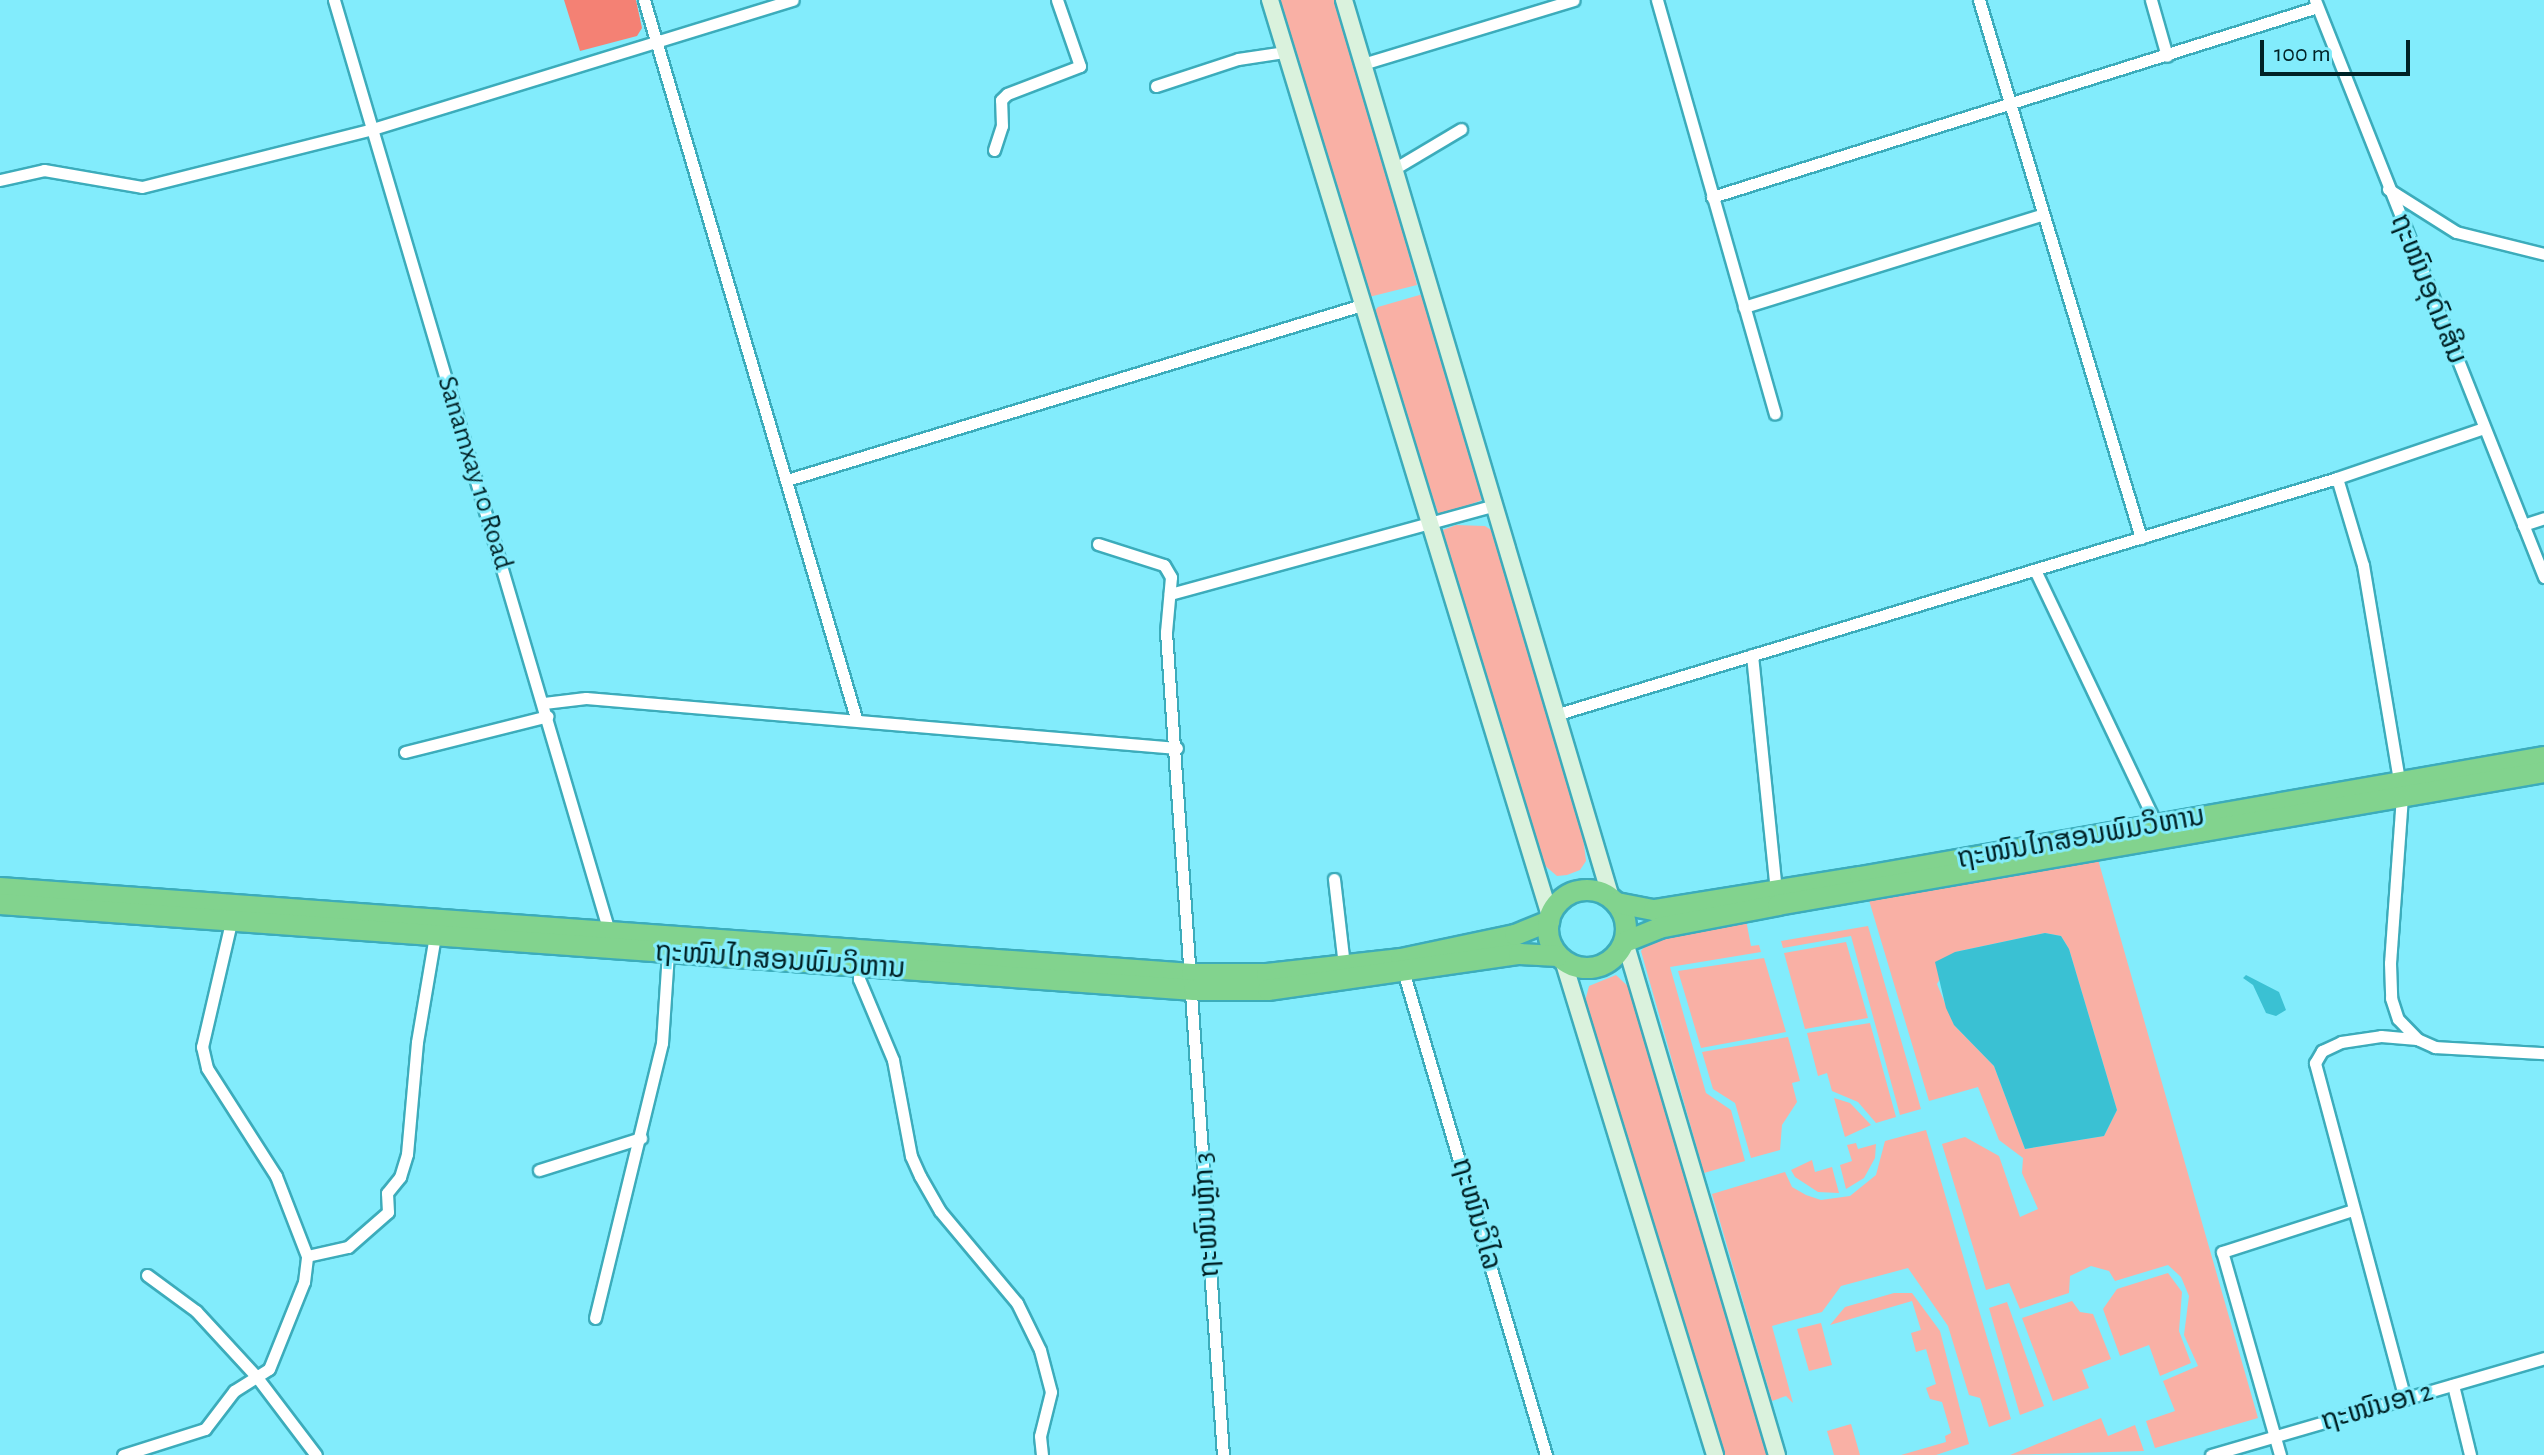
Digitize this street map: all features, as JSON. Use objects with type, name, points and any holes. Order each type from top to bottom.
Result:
[{"type":"highway","name":"ຖະໜົນໄກສອນພົມວິຫານ","points":[[1614,900],[1654,910],[1766,897],[2400,788],[2544,757]]},
{"type":"highway","name":"ຖະໜົນໄກສອນພົມວິຫານ","points":[[1625,942],[1659,928],[1766,897],[2156,824],[2400,788],[2544,772]]},
{"type":"highway","name":"ຖະໜົນໄກສອນພົມວິຫານ","points":[[0,888],[609,940],[1268,990],[1404,974],[1519,954],[1560,958]]},
{"type":"highway","points":[[1576,891],[1614,900],[1626,922],[1625,942],[1613,960],[1599,967],[1576,967],[1560,958],[1549,919],[1563,898],[1576,891]]},
{"type":"highway","name":"ຖະໜົນໄກສອນພົມວິຫານ","points":[[0,904],[435,936],[609,940],[668,952],[859,966],[974,967]]},
{"type":"highway","name":"ຖະໜົນໄກສອນພົມວິຫານ","points":[[1193,982],[1344,966],[1515,935],[1549,919]]},
{"type":"street","name":"Sanamxay 10 Road","points":[[334,0],[548,716],[609,940]]},
{"type":"street","points":[[644,0],[856,718]]},
{"type":"street","points":[[0,180],[44,170],[142,187],[373,129],[793,0]]},
{"type":"street","points":[[994,150],[1002,126],[1001,100],[1007,94],[1080,66],[1057,0]]},
{"type":"street","points":[[1270,0],[1549,919]]},
{"type":"street","points":[[1344,0],[1614,900]]},
{"type":"street","points":[[1363,64],[1573,0]]},
{"type":"street","points":[[1657,0],[1775,414]]},
{"type":"street","points":[[1979,0],[2141,538]]},
{"type":"street","points":[[2151,0],[2167,56]]},
{"type":"street","points":[[1712,197],[2167,56],[2316,4]]},
{"type":"street","name":"ຖະໜົນອຸດົມສິນ","points":[[2316,4],[2544,577]]},
{"type":"street","points":[[1156,86],[1238,59],[1285,52]]},
{"type":"street","points":[[1394,169],[1461,129]]},
{"type":"street","points":[[2388,189],[2456,232],[2544,254]]},
{"type":"street","points":[[1744,307],[2042,215]]},
{"type":"street","points":[[787,480],[1362,305]]},
{"type":"street","points":[[1558,714],[2337,478],[2484,428]]},
{"type":"street","points":[[2337,478],[2363,565],[2400,788],[2391,998],[2398,1019],[2417,1039]]},
{"type":"street","points":[[1098,544],[1164,565],[1171,577],[1170,594],[1495,505]]},
{"type":"street","points":[[2523,525],[2544,518]]},
{"type":"street","points":[[2035,570],[2156,824]]},
{"type":"street","name":"ຖະໜົນຫຼັກ 3","points":[[1170,594],[1166,632],[1177,748],[1223,1455]]},
{"type":"street","points":[[1752,655],[1766,897]]},
{"type":"street","points":[[544,703],[586,698],[856,718],[1177,748]]},
{"type":"street","points":[[405,752],[548,716]]},
{"type":"street","points":[[1334,879],[1344,966]]},
{"type":"street","points":[[123,1455],[205,1429],[234,1391],[269,1369],[288,1325],[307,1256],[276,1176],[207,1068],[202,1047],[231,922]]},
{"type":"street","points":[[307,1256],[348,1247],[388,1212],[387,1193],[400,1177],[407,1154],[417,1042],[435,936]]},
{"type":"street","points":[[1625,942],[1777,1455]]},
{"type":"street","points":[[595,1318],[662,1043],[668,952]]},
{"type":"street","points":[[1560,958],[1715,1455]]},
{"type":"street","points":[[859,966],[859,979],[893,1060],[911,1156],[920,1176],[940,1211],[1017,1303],[1040,1350],[1051,1392],[1040,1436],[1042,1455]]},
{"type":"street","name":"ຖະໜົນວິໄລ","points":[[1404,974],[1546,1455]]},
{"type":"street","points":[[2405,1399],[2315,1063],[2322,1051],[2341,1042],[2381,1036],[2417,1039],[2446,1049],[2544,1053]]},
{"type":"street","points":[[539,1170],[641,1138]]},
{"type":"street","points":[[2280,1455],[2222,1252],[2353,1210]]},
{"type":"street","points":[[147,1275],[196,1311],[256,1376],[316,1455]]},
{"type":"street","name":"ຖະໜົນອາ 2","points":[[2211,1455],[2544,1358]]},
{"type":"street","points":[[2453,1385],[2470,1455]]},
{"type":"shaded area","points":[[564,0],[636,0],[642,28],[637,36],[580,51]]},
{"type":"shaded area","points":[[1278,0],[1341,0],[1417,285],[1369,297]]},
{"type":"shaded area","points":[[1423,294],[1428,297],[1485,499],[1439,516],[1372,314],[1378,307]]},
{"type":"shaded area","points":[[1456,525],[1485,526],[1496,533],[1583,837],[1586,861],[1580,870],[1567,875],[1557,876],[1543,864],[1440,531]]},
{"type":"shaded area","points":[[2097,856],[2258,1418],[2155,1448],[2146,1421],[2175,1411],[2163,1381],[2198,1366],[2184,1335],[2189,1296],[2181,1277],[2168,1265],[2115,1281],[2109,1271],[2091,1266],[2070,1276],[2069,1293],[2020,1309],[2009,1283],[1986,1290],[1942,1144],[1965,1137],[1999,1156],[2020,1217],[2038,1209],[2022,1173],[2023,1158],[1999,1140],[1978,1087],[1929,1101],[1868,897]],"holes":[[[2045,933],[2061,936],[2069,949],[2117,1110],[2104,1136],[2025,1149],[1994,1066],[1954,1025],[1937,984],[1955,952]]]},
{"type":"shaded area","points":[[1746,920],[1751,946],[1759,945],[1761,952],[1670,967],[1706,1093],[1731,1110],[1745,1161],[1704,1173],[1641,951],[1651,938]]},
{"type":"shaded area","points":[[1868,926],[1921,1109],[1900,1115],[1851,936],[1783,948],[1781,941]]},
{"type":"shaded area","points":[[1846,942],[1868,1018],[1805,1029],[1784,953]]},
{"type":"shaded area","points":[[1764,958],[1786,1032],[1701,1048],[1678,971]]},
{"type":"shaded area","points":[[1616,975],[1634,992],[1773,1455],[1719,1455],[1584,1005],[1589,986]]},
{"type":"shaded area","points":[[1870,1023],[1896,1117],[1876,1123],[1858,1102],[1832,1091],[1827,1073],[1818,1076],[1807,1033]]},
{"type":"shaded area","points":[[1788,1037],[1800,1081],[1792,1083],[1797,1102],[1782,1125],[1780,1150],[1751,1158],[1735,1103],[1713,1089],[1702,1052]]},
{"type":"shaded area","points":[[1834,1098],[1850,1103],[1871,1125],[1845,1137]]},
{"type":"shaded area","points":[[1926,1130],[2011,1419],[1989,1427],[1980,1398],[1969,1395],[1948,1326],[1908,1268],[1841,1286],[1822,1312],[1772,1326],[1793,1403],[1786,1396],[1772,1401],[1712,1194],[1785,1172],[1792,1187],[1806,1195],[1821,1200],[1850,1196],[1876,1175],[1885,1141]]},
{"type":"shaded area","points":[[1856,1143],[1858,1149],[1876,1144],[1875,1158],[1864,1178],[1846,1189],[1840,1165],[1852,1161],[1847,1145]]},
{"type":"shaded area","points":[[1812,1160],[1815,1172],[1832,1167],[1839,1193],[1818,1192],[1795,1177],[1791,1170]]},
{"type":"shaded area","points":[[2168,1273],[2182,1292],[2179,1331],[2191,1363],[2160,1376],[2149,1345],[2120,1356],[2103,1309],[2117,1289]]},
{"type":"shaded area","points":[[1894,1293],[1912,1293],[1940,1331],[1969,1444],[1936,1455],[1901,1455],[1946,1442],[1945,1436],[1951,1433],[1942,1402],[1930,1399],[1926,1388],[1936,1384],[1926,1349],[1916,1352],[1911,1333],[1921,1330],[1912,1301],[1830,1325],[1845,1307]]},
{"type":"shaded area","points":[[2072,1301],[2080,1312],[2093,1314],[2111,1359],[2082,1370],[2089,1388],[2053,1401],[2022,1318]]},
{"type":"shaded area","points":[[2007,1302],[2044,1406],[2020,1415],[1989,1308]]},
{"type":"shaded area","points":[[1821,1323],[1832,1365],[1809,1371],[1797,1329]]},
{"type":"shaded area","points":[[2101,1418],[2108,1436],[2135,1425],[2144,1451],[2010,1455]]},
{"type":"shaded area","points":[[1851,1424],[1860,1455],[1834,1455],[1827,1431]]},
{"type":"water","points":[[2045,933],[2061,936],[2069,949],[2117,1110],[2104,1136],[2025,1149],[1994,1066],[1954,1025],[1946,1008],[1935,962],[1955,952]]},
{"type":"water","points":[[2246,975],[2279,992],[2286,1010],[2276,1016],[2266,1013],[2253,985],[2243,978]]}]
